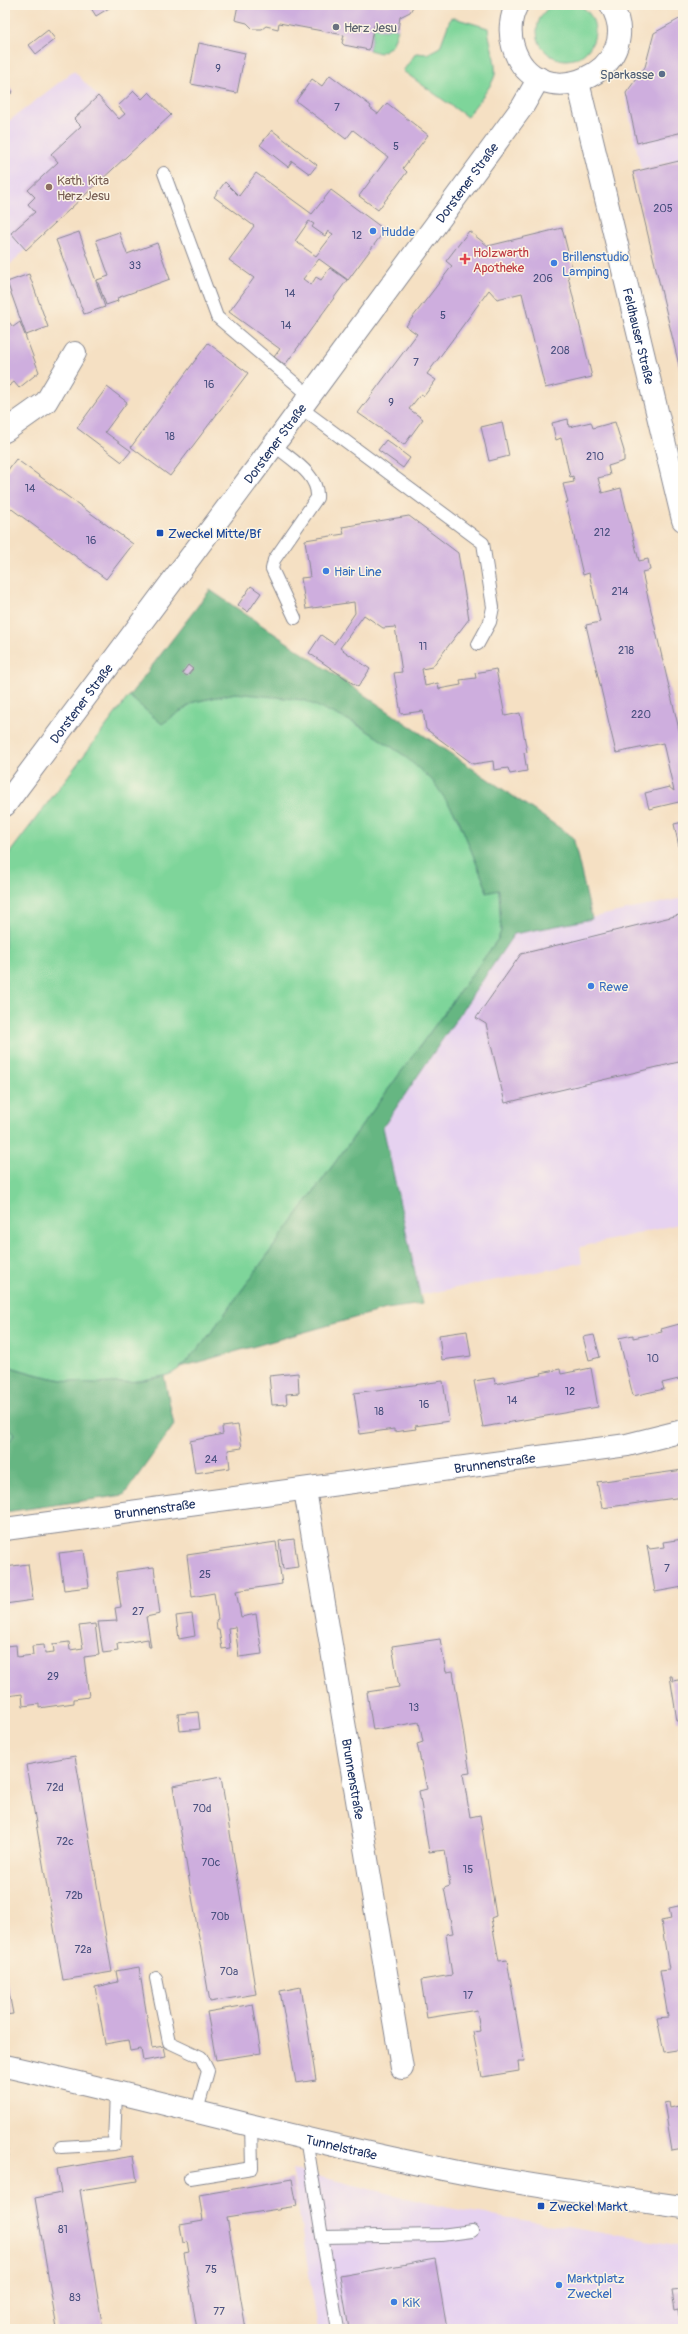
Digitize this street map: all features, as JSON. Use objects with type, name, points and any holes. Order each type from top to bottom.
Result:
[{"type":"street","points":[[517,5],[510,26],[515,53],[525,68],[539,78],[555,84],[578,82],[602,68],[611,57],[616,44],[618,27],[616,7]]},
{"type":"street","name":"Dorstener Straße","points":[[5,804],[274,446],[509,125],[539,78]]},
{"type":"street","name":"Feldhauser Straße","points":[[578,82],[683,520]]},
{"type":"street","points":[[5,431],[46,402],[75,353]]},
{"type":"street","name":"Brunnenstraße","points":[[5,1529],[304,1490],[627,1445],[683,1432]]},
{"type":"street","name":"Brunnenstraße","points":[[304,1490],[402,2068]]},
{"type":"street","name":"Tunnelstraße","points":[[5,2066],[306,2138],[463,2173],[616,2198],[683,2207]]},
{"type":"lane","points":[[164,172],[218,317],[306,402],[483,543],[493,607],[490,622],[478,644]]},
{"type":"lane","points":[[274,446],[314,478],[318,488],[318,498],[274,560],[272,569],[295,618]]},
{"type":"lane","points":[[156,1978],[169,2042],[201,2057],[208,2071],[198,2111]]},
{"type":"lane","points":[[61,2147],[114,2144],[116,2092]]},
{"type":"lane","points":[[190,2178],[252,2168],[251,2124]]},
{"type":"lane","points":[[306,2138],[338,2329]]},
{"type":"lane","points":[[322,2237],[441,2235],[472,2231]]},
{"type":"shaded area","name":"Sparkasse","points":[[683,14],[683,159],[641,169],[625,96],[626,92],[644,66],[653,32]]},
{"type":"shaded area","name":"Kath. Kita Herz Jesu","points":[[74,71],[119,119],[125,114],[118,106],[134,91],[142,99],[149,92],[171,115],[5,269],[5,124]]},
{"type":"shaded area","points":[[683,898],[683,1223],[580,1247],[582,1263],[420,1295],[383,1127],[514,934]]},
{"type":"shaded area","points":[[292,2170],[449,2208],[683,2246],[683,2329],[318,2329]]},
{"type":"green space","points":[[560,2],[572,2],[587,10],[595,25],[595,37],[587,52],[572,60],[560,60],[545,52],[537,37],[537,25],[545,10]]},
{"type":"green space","points":[[451,17],[488,28],[494,58],[495,75],[493,80],[487,91],[467,117],[403,71],[416,53],[427,54],[440,47]]},
{"type":"green space","points":[[374,25],[380,30],[387,30],[390,27],[398,29],[392,46],[380,53],[369,50]]},
{"type":"green space","points":[[210,590],[573,837],[592,919],[514,934],[383,1127],[422,1304],[386,1309],[181,1367],[204,1342],[498,939],[501,931],[499,890],[486,893],[486,887],[458,818],[433,781],[402,754],[357,724],[303,700],[235,693],[194,702],[162,724],[129,696]]},
{"type":"green space","points":[[235,693],[269,695],[302,700],[334,712],[391,746],[422,770],[442,793],[457,818],[486,887],[486,892],[499,890],[501,931],[498,939],[204,1342],[182,1366],[172,1373],[161,1377],[134,1382],[116,1383],[78,1382],[23,1371],[5,1365],[5,859],[129,696],[162,723],[194,702]]},
{"type":"green space","points":[[5,1365],[45,1377],[84,1382],[123,1382],[164,1376],[174,1425],[124,1495],[5,1512],[5,1448],[15,1433],[5,1426]]},
{"type":"green space","points":[[5,1426],[15,1433],[5,1448]]},
{"type":"building","points":[[89,5],[114,5],[96,16]]},
{"type":"building","name":"Herz Jesu","points":[[238,5],[414,5],[410,12],[400,17],[398,29],[390,27],[387,30],[380,30],[374,25],[369,50],[344,45],[342,43],[344,35],[279,23],[278,29],[266,26],[262,29],[253,29],[247,23],[235,20]]},
{"type":"building","name":"Sparkasse","points":[[683,17],[683,132],[637,143],[626,93],[645,67],[654,33]]},
{"type":"building","points":[[48,30],[55,39],[36,54],[29,45]]},
{"type":"building","points":[[199,43],[245,53],[237,93],[191,84]]},
{"type":"building","points":[[330,75],[371,106],[370,108],[378,114],[387,103],[428,135],[403,168],[407,172],[378,210],[359,196],[388,157],[353,130],[346,139],[296,101],[312,79],[322,86]]},
{"type":"building","points":[[5,82],[13,92],[5,98]]},
{"type":"building","points":[[134,91],[142,99],[149,92],[171,115],[26,250],[11,233],[35,212],[28,204],[35,197],[28,190],[58,162],[51,154],[81,126],[74,119],[98,96],[119,119],[125,114],[118,106]]},
{"type":"building","points":[[272,130],[317,165],[310,174],[292,161],[288,167],[260,145]]},
{"type":"building","points":[[679,161],[683,176],[682,378],[633,172]]},
{"type":"building","points":[[256,173],[312,214],[331,190],[385,230],[348,280],[319,259],[303,279],[311,285],[316,277],[321,280],[330,268],[347,280],[285,365],[274,357],[280,349],[229,312],[254,278],[229,260],[254,226],[214,197],[225,182],[239,196]],"holes":[[[309,221],[314,224],[312,227],[325,236],[328,231],[333,234],[316,256],[295,241]]]},
{"type":"building","points":[[562,228],[573,271],[567,272],[592,377],[545,388],[522,293],[497,299],[489,290],[427,374],[436,380],[424,396],[421,394],[409,409],[423,419],[404,445],[358,413],[417,334],[406,326],[452,266],[446,261],[469,231],[488,246]]},
{"type":"building","points":[[79,232],[105,307],[84,314],[56,240]]},
{"type":"building","points":[[119,232],[127,254],[157,243],[170,279],[117,298],[118,301],[106,305],[97,280],[109,276],[96,240]]},
{"type":"building","points":[[29,274],[48,327],[26,335],[7,282]]},
{"type":"building","points":[[9,322],[13,327],[20,322],[39,372],[19,388],[14,382],[5,389],[5,326]]},
{"type":"building","points":[[208,343],[248,373],[170,476],[131,447]]},
{"type":"building","points":[[107,387],[127,402],[105,432],[131,451],[122,462],[77,428]]},
{"type":"building","points":[[568,419],[569,427],[591,422],[593,428],[615,422],[624,451],[624,461],[608,466],[610,475],[598,478],[602,493],[621,488],[639,561],[648,559],[650,570],[642,572],[681,738],[683,738],[683,801],[649,809],[645,793],[669,787],[674,791],[663,743],[616,753],[586,625],[600,622],[589,573],[583,575],[563,484],[574,482],[573,476],[570,477],[561,438],[556,440],[552,423]]},
{"type":"building","points":[[502,422],[509,456],[489,461],[481,427]]},
{"type":"building","points":[[386,440],[410,458],[403,468],[378,450]]},
{"type":"building","points":[[16,459],[133,544],[106,579],[5,504],[5,474]]},
{"type":"building","points":[[409,516],[458,553],[469,619],[432,667],[422,669],[425,686],[438,683],[439,689],[461,685],[460,680],[476,678],[475,673],[496,669],[505,716],[520,713],[527,752],[524,753],[527,771],[510,774],[508,768],[494,770],[493,761],[473,764],[426,729],[423,711],[401,714],[394,673],[402,672],[395,627],[383,628],[364,615],[340,648],[370,669],[358,687],[309,653],[321,635],[334,644],[355,613],[354,602],[306,609],[301,578],[310,577],[305,540],[344,534],[342,527]]},
{"type":"building","points":[[251,586],[261,593],[248,612],[238,605]]},
{"type":"building","points":[[188,665],[193,669],[187,676],[182,673]]},
{"type":"building","points":[[683,822],[683,860],[682,860],[674,824]]},
{"type":"building","name":"Rewe","points":[[683,914],[683,1061],[505,1103],[486,1024],[476,1018],[521,954]]},
{"type":"building","points":[[683,1323],[683,1378],[662,1383],[664,1389],[633,1396],[619,1338],[633,1335],[633,1338],[662,1332],[661,1329]]},
{"type":"building","points":[[467,1331],[471,1356],[442,1360],[439,1335]]},
{"type":"building","points":[[594,1335],[600,1357],[589,1360],[583,1337]]},
{"type":"building","points":[[591,1368],[598,1407],[483,1427],[474,1381],[494,1378],[495,1384],[542,1375],[541,1373],[560,1369],[561,1374]]},
{"type":"building","points":[[298,1373],[299,1393],[286,1394],[287,1404],[272,1405],[269,1376]]},
{"type":"building","points":[[443,1381],[449,1421],[415,1426],[416,1429],[394,1432],[394,1429],[360,1434],[354,1393]]},
{"type":"building","points":[[238,1425],[242,1448],[228,1450],[230,1468],[195,1473],[190,1441],[223,1434],[222,1427]]},
{"type":"building","points":[[683,1470],[683,1497],[602,1508],[597,1482]]},
{"type":"building","points":[[294,1539],[298,1567],[283,1569],[279,1541]]},
{"type":"building","points":[[683,1539],[683,1587],[655,1592],[647,1545],[650,1549],[664,1547],[663,1542]]},
{"type":"building","points":[[276,1542],[282,1584],[236,1591],[241,1617],[256,1614],[262,1654],[239,1657],[235,1627],[228,1628],[230,1648],[222,1649],[219,1630],[217,1630],[216,1620],[218,1619],[214,1593],[192,1597],[187,1555]]},
{"type":"building","points":[[84,1550],[89,1587],[64,1590],[59,1553]]},
{"type":"building","points":[[28,1564],[33,1600],[5,1604],[5,1567]]},
{"type":"building","points":[[154,1567],[160,1614],[146,1617],[151,1647],[149,1647],[148,1639],[117,1644],[118,1651],[103,1653],[98,1622],[117,1621],[115,1608],[121,1607],[116,1572]]},
{"type":"building","points":[[192,1614],[195,1636],[179,1639],[176,1616]]},
{"type":"building","points":[[95,1624],[99,1655],[84,1657],[89,1697],[74,1699],[74,1703],[39,1708],[39,1704],[23,1706],[22,1694],[7,1696],[7,1700],[5,1700],[5,1646],[16,1645],[17,1657],[33,1655],[32,1646],[44,1645],[45,1653],[54,1652],[53,1644],[69,1642],[70,1650],[83,1648],[79,1626]]},
{"type":"building","points":[[440,1639],[446,1672],[453,1671],[470,1773],[463,1774],[470,1817],[480,1815],[496,1916],[491,1918],[499,1961],[507,1960],[524,2061],[518,2061],[519,2071],[482,2077],[473,2032],[480,2031],[477,2010],[427,2018],[421,1980],[452,1975],[446,1934],[453,1933],[444,1888],[450,1886],[445,1850],[429,1852],[419,1791],[427,1789],[417,1744],[423,1742],[419,1722],[373,1730],[367,1692],[399,1687],[392,1646]]},
{"type":"building","points":[[670,1676],[672,1676],[673,1681],[683,1679],[683,1720],[677,1721]]},
{"type":"building","points":[[198,1712],[200,1729],[180,1731],[178,1714]]},
{"type":"building","points":[[75,1756],[112,1972],[63,1980],[26,1765]]},
{"type":"building","points":[[221,1777],[256,1994],[210,2002],[173,1786]]},
{"type":"building","points":[[683,1905],[683,2049],[664,2052],[657,2018],[668,2017],[660,1970],[669,1969],[661,1921],[671,1919],[669,1908]]},
{"type":"building","points":[[139,1967],[152,2048],[164,2046],[166,2057],[143,2061],[141,2049],[130,2051],[128,2040],[105,2044],[95,1987],[118,1982],[116,1971]]},
{"type":"building","points":[[5,1972],[13,2014],[5,2015]]},
{"type":"building","points":[[301,1987],[316,2080],[296,2083],[280,1991]]},
{"type":"building","points":[[253,2004],[261,2053],[216,2060],[207,2012]]},
{"type":"building","points":[[669,2102],[670,2108],[683,2105],[683,2149],[672,2151],[664,2103]]},
{"type":"building","points":[[5,2138],[9,2156],[5,2156]]},
{"type":"building","points":[[133,2156],[137,2181],[80,2190],[103,2329],[57,2329],[35,2198],[61,2193],[57,2169]]},
{"type":"building","points":[[292,2179],[297,2206],[227,2217],[246,2329],[197,2329],[184,2253],[189,2252],[187,2242],[183,2243],[180,2225],[203,2221],[199,2195]]},
{"type":"building","name":"KiK","points":[[435,2259],[447,2329],[349,2329],[340,2276]]},
{"type":"building","points":[[683,2290],[682,2326],[679,2309],[675,2310],[672,2291]]},
{"type":"place","name":"Herz Jesu","points":[[336,27]]},
{"type":"place","name":"Sparkasse","points":[[662,74]]},
{"type":"place","name":"Kath. Kita Herz Jesu","points":[[49,187]]},
{"type":"place","name":"Hudde","points":[[373,231]]},
{"type":"place","name":"Holzwarth Apotheke","points":[[465,259]]},
{"type":"place","name":"Brillenstudio Lamping","points":[[554,263]]},
{"type":"place","name":"Zweckel Mitte/Bf","points":[[160,533]]},
{"type":"place","name":"Hair Line","points":[[326,571]]},
{"type":"place","name":"Rewe","points":[[591,986]]},
{"type":"place","name":"Zweckel Markt","points":[[541,2206]]},
{"type":"place","name":"Marktplatz Zweckel","points":[[559,2285]]},
{"type":"place","name":"KiK","points":[[394,2302]]}]
